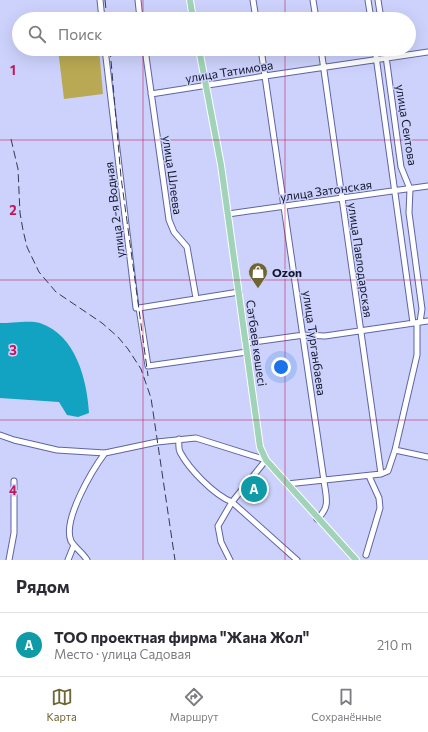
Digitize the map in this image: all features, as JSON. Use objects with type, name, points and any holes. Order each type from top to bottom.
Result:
[{"type":"main road","points":[[190,0],[192,12]]},
{"type":"main road","name":"Сәтбаев көшесі","points":[[200,56],[221,165],[260,447],[266,460],[317,519],[356,560]]},
{"type":"street","points":[[100,0],[101,12]]},
{"type":"street","points":[[138,0],[139,12]]},
{"type":"street","points":[[253,0],[255,12]]},
{"type":"street","points":[[313,0],[315,12]]},
{"type":"street","points":[[368,0],[369,12]]},
{"type":"street","points":[[378,0],[380,12]]},
{"type":"street","name":"улица Татимова","points":[[416,54],[428,52]]},
{"type":"street","name":"улица 2-я Водная","points":[[106,56],[136,308],[139,308],[148,366],[247,352]]},
{"type":"street","name":"улица Шлеева","points":[[146,56],[169,220],[174,232],[187,247],[196,298]]},
{"type":"street","name":"улица Турганбаева","points":[[262,56],[304,335],[324,481],[327,507],[324,513],[317,519]]},
{"type":"street","name":"улица Павлодарская","points":[[322,56],[381,474]]},
{"type":"street","name":"улица Сеитова","points":[[376,56],[395,191],[417,323],[417,355],[395,450],[390,467],[385,473],[381,474]]},
{"type":"street","name":"улица Татимова","points":[[151,94],[400,56]]},
{"type":"street","name":"улица Сеитова","points":[[386,58],[401,167],[410,189],[409,213],[422,309],[417,323]]},
{"type":"street","name":"улица Затонская","points":[[228,214],[428,186]]},
{"type":"street","points":[[139,308],[239,292]]},
{"type":"street","points":[[246,343],[304,335],[325,336],[428,321]]},
{"type":"street","points":[[1,437],[57,450],[105,453],[179,439],[196,438],[266,460],[232,502],[218,526],[221,542],[230,560]]},
{"type":"street","points":[[179,439],[179,450],[197,476],[232,502],[297,560]]},
{"type":"street","points":[[395,450],[428,457]]},
{"type":"street","points":[[87,560],[74,545],[69,533],[75,510],[91,471],[105,453]]},
{"type":"street","points":[[287,484],[381,474]]},
{"type":"street","points":[[366,555],[380,508],[379,498],[369,476]]},
{"type":"street","points":[[9,560],[14,533],[14,481]]},
{"type":"street","points":[[68,560],[74,545]]},
{"type":"shaded area","points":[[59,56],[100,56],[103,94],[64,99]]},
{"type":"water","points":[[36,322],[52,329],[63,337],[71,348],[82,373],[86,387],[89,413],[78,417],[67,415],[59,402],[0,398],[0,323]]},
{"type":"railway","points":[[105,0],[106,12]]},
{"type":"railway","points":[[111,56],[121,177],[148,376]]},
{"type":"railway","points":[[11,139],[18,169],[20,213],[23,230],[27,247],[39,272],[56,292],[102,323],[118,337],[141,369],[151,398],[175,560]]},
{"type":"place","name":"Ozon","points":[[258,289]]},
{"type":"place","name":"ТОО проектная фирма \"Жана Жол\"","points":[[254,489]]}]
